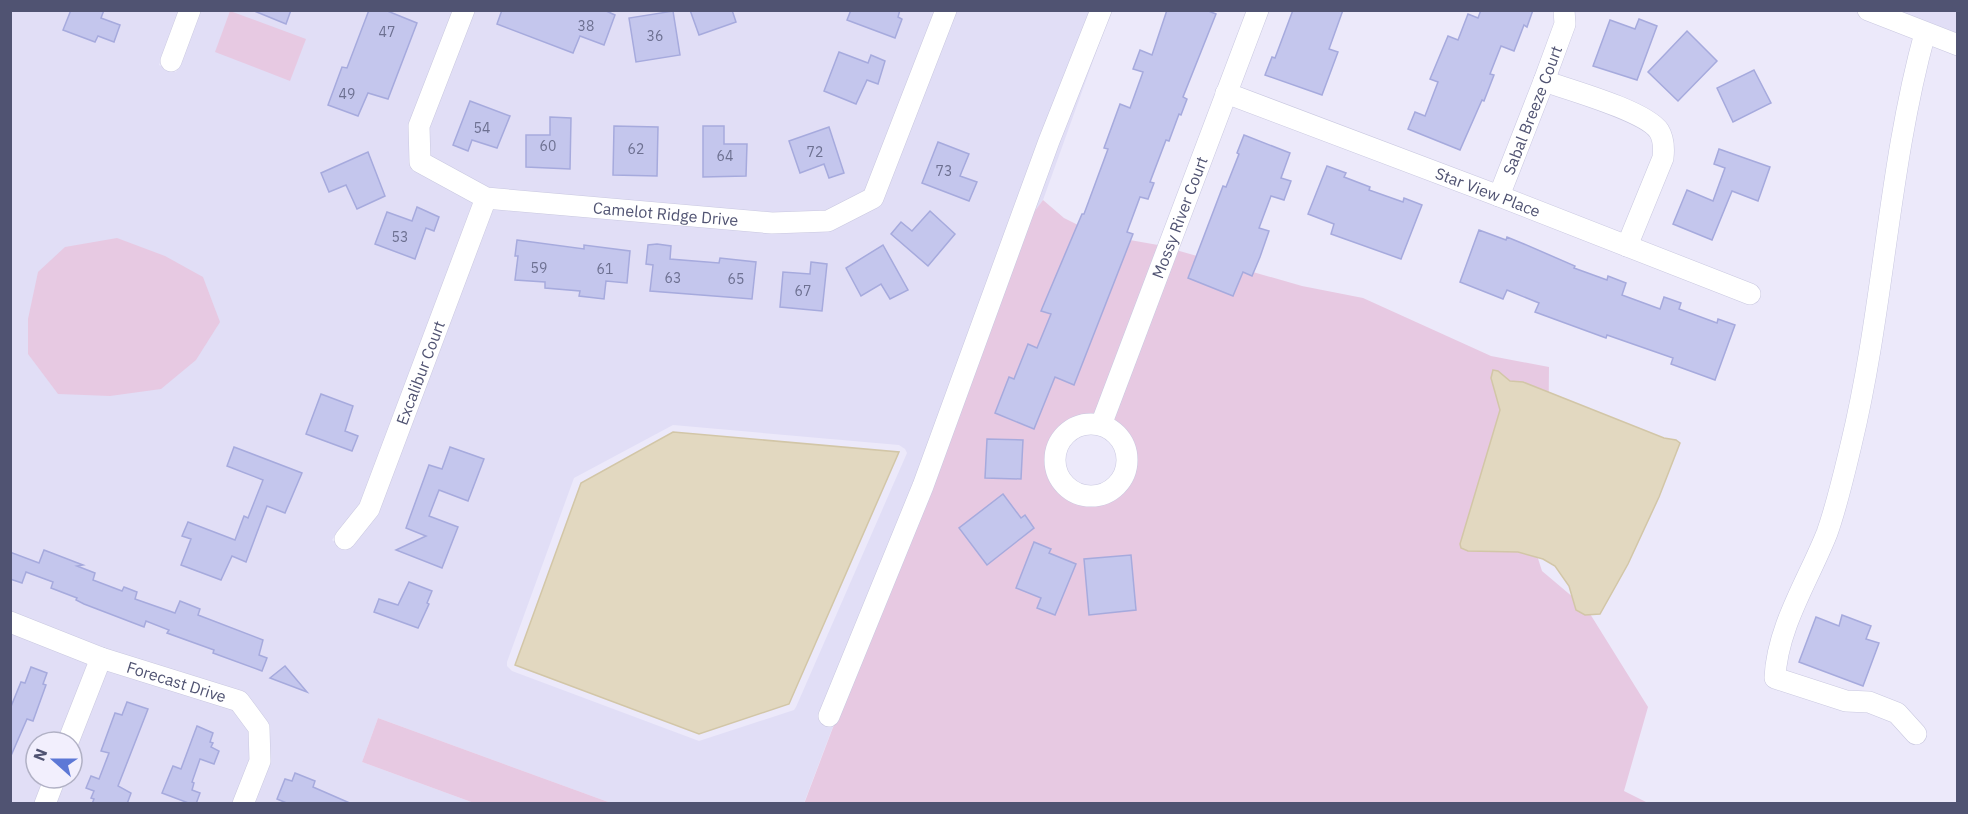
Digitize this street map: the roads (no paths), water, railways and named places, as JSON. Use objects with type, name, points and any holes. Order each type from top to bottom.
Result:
[{"type":"street","points":[[171,61],[190,10]]},
{"type":"street","name":"Camelot Ridge Drive","points":[[464,10],[419,126],[420,162],[486,198],[772,223],[828,221],[873,198],[946,10]]},
{"type":"street","points":[[829,716],[923,486],[1049,141],[1101,10]]},
{"type":"street","name":"Mossy River Court","points":[[1101,425],[1258,10]]},
{"type":"street","points":[[1868,10],[1958,45]]},
{"type":"street","name":"Sabal Breeze Court","points":[[1499,196],[1569,15]]},
{"type":"street","points":[[1916,734],[1897,713],[1879,705],[1846,701],[1775,678],[1775,666],[1786,628],[1827,531],[1851,445],[1869,357],[1913,78],[1925,33]]},
{"type":"street","points":[[1544,81],[1635,114],[1651,122],[1660,132],[1664,147],[1663,158],[1627,246]]},
{"type":"street","name":"Star View Place","points":[[1226,93],[1750,294]]},
{"type":"street","name":"Excalibur Court","points":[[345,539],[369,509],[486,198]]},
{"type":"street","name":"Forecast Drive","points":[[10,622],[101,657],[239,701],[259,728],[260,761],[243,804]]},
{"type":"street","points":[[73,730],[101,657]]}]
